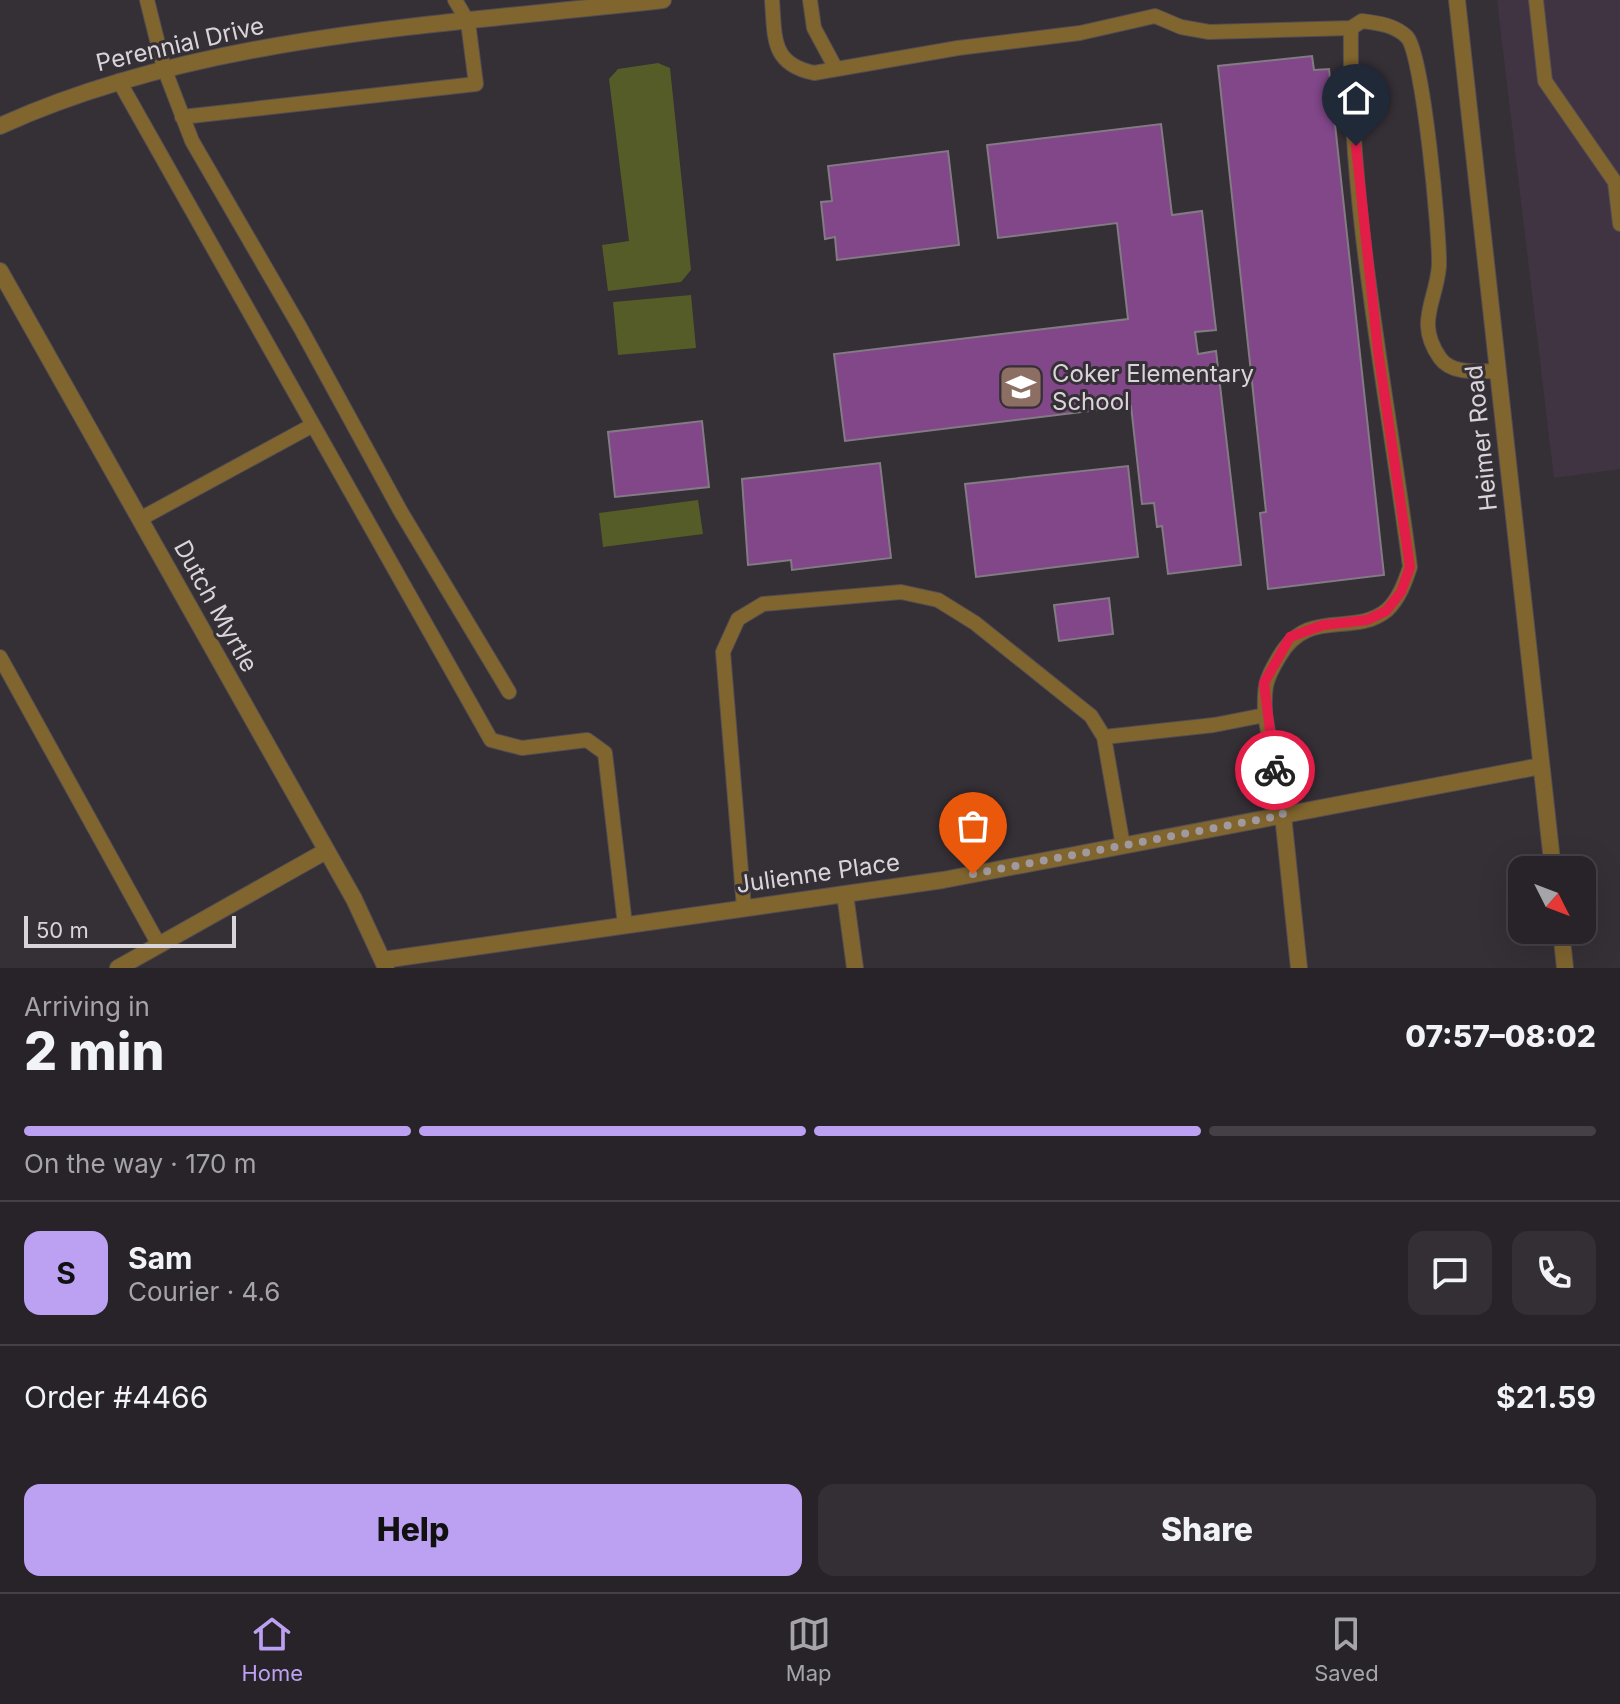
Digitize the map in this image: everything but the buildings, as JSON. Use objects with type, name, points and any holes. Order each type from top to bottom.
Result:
[{"type":"street","name":"Perennial Drive","points":[[0,126],[119,81],[164,68],[277,46],[663,0]]},
{"type":"street","name":"Heimer Road","points":[[1457,0],[1551,856]]},
{"type":"street","name":"Dutch Myrtle","points":[[0,271],[326,851],[384,964]]},
{"type":"street","name":"Julienne Place","points":[[384,964],[625,925],[943,880],[1541,766]]},
{"type":"street","points":[[1283,815],[1299,968]]},
{"type":"street","points":[[118,968],[326,851]]},
{"type":"street","points":[[845,894],[855,968]]},
{"type":"street","points":[[1562,944],[1565,968]]},
{"type":"lane","points":[[147,0],[164,68],[192,141],[301,329],[401,512],[509,692]]},
{"type":"lane","points":[[182,117],[476,84],[468,22],[455,0]]},
{"type":"lane","points":[[772,0],[778,49],[793,68],[814,73],[835,67],[1080,33],[1155,16],[1181,27],[1209,32],[1351,28],[1362,21],[1394,28],[1409,39],[1416,56],[1428,139],[1439,265],[1426,318],[1429,336],[1442,362],[1464,372],[1497,371]]},
{"type":"lane","points":[[810,0],[814,28],[835,67]]},
{"type":"lane","points":[[1536,0],[1545,81],[1615,182],[1620,224]]},
{"type":"lane","points":[[1283,815],[1265,715],[1264,683],[1290,637],[1323,625],[1367,620],[1386,611],[1401,592],[1410,567],[1378,351],[1350,88],[1351,28]]},
{"type":"lane","points":[[119,81],[491,740],[522,748],[587,740],[605,753],[625,925]]},
{"type":"lane","points":[[140,519],[313,425]]},
{"type":"lane","points":[[744,908],[723,652],[738,619],[763,604],[901,592],[938,600],[975,623],[1091,716],[1104,737],[1123,846]]},
{"type":"lane","points":[[0,657],[159,945]]},
{"type":"lane","points":[[1104,737],[1214,725],[1265,715]]},
{"type":"shaded area","points":[[1497,0],[1620,0],[1620,469],[1554,478]]},
{"type":"green space","points":[[658,63],[670,68],[691,270],[681,282],[608,291],[602,245],[629,241],[609,79],[618,69]]},
{"type":"green space","points":[[691,295],[696,348],[618,355],[613,302]]},
{"type":"green space","points":[[698,500],[703,534],[603,547],[599,513]]},
{"type":"way so far","points":[[973,874],[1283,815],[1275,770]]},
{"type":"place","name":"Coker Elementary School","points":[[1021,387]]},
{"type":"route","points":[[1275,770],[1265,715],[1264,683],[1290,637],[1323,625],[1367,620],[1386,611],[1401,592],[1410,567],[1378,351],[1356,146]]}]
